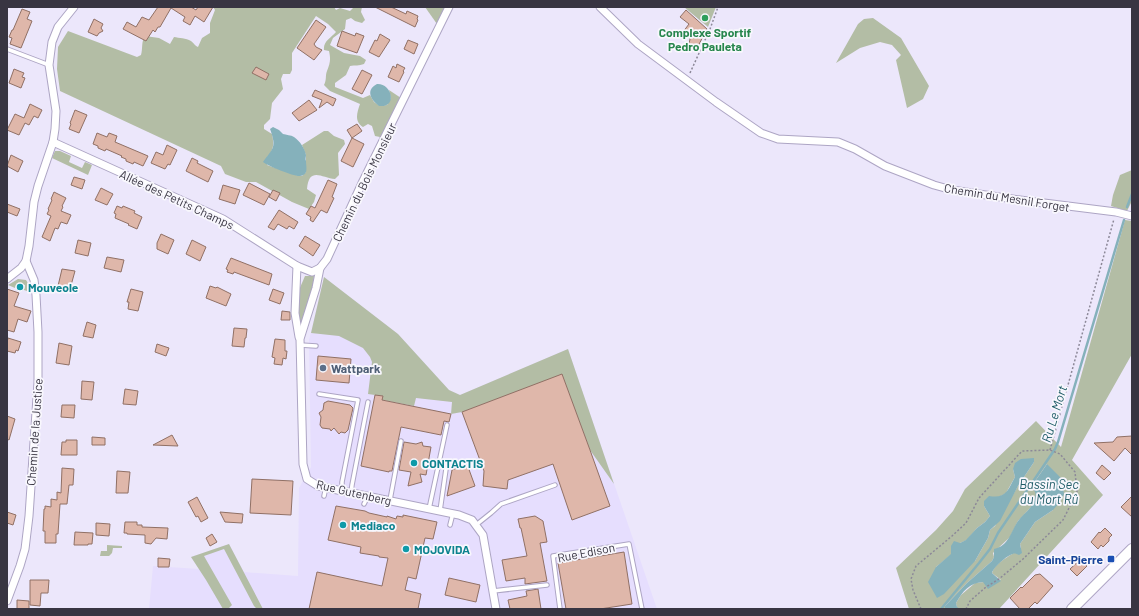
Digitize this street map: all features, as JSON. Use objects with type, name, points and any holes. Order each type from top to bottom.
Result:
[{"type":"main road","points":[[1072,609],[1132,549]]},
{"type":"street","points":[[7,279],[26,261],[34,202],[53,142],[56,118],[49,65],[52,42],[58,26],[74,7]]},
{"type":"street","name":"Chemin du Bois Monsieur","points":[[320,268],[327,259],[367,174],[450,7]]},
{"type":"street","name":"Chemin du Mesnil Forget","points":[[600,7],[638,44],[716,102],[761,133],[778,139],[838,142],[855,149],[885,166],[934,185],[952,190],[1116,212],[1132,216]]},
{"type":"street","name":"Allée des Petits Champs","points":[[53,142],[223,219],[297,266]]},
{"type":"street","name":"Chemin de la Justice","points":[[7,600],[19,571],[25,549],[29,516],[38,382],[36,295],[34,280],[26,261]]},
{"type":"street","points":[[300,342],[295,313],[297,266],[312,272],[320,268]]},
{"type":"street","name":"Rue Gutenberg","points":[[320,268],[316,288],[300,342],[303,464],[307,479],[318,486],[453,513],[472,520],[476,525]]},
{"type":"street","points":[[476,525],[483,535],[496,609]]},
{"type":"lane","points":[[7,49],[49,65]]},
{"type":"lane","points":[[300,342],[316,346]]},
{"type":"lane","points":[[319,394],[358,400],[342,482],[342,491]]},
{"type":"lane","points":[[351,492],[368,402]]},
{"type":"lane","points":[[429,509],[447,425]]},
{"type":"lane","points":[[390,500],[401,441]]},
{"type":"lane","points":[[440,511],[446,469]]},
{"type":"lane","points":[[476,525],[501,504],[555,485]]},
{"type":"lane","points":[[324,496],[326,487]]},
{"type":"lane","points":[[364,504],[368,496]]},
{"type":"lane","points":[[450,525],[453,513]]},
{"type":"lane","name":"Rue Edison","points":[[560,609],[553,556],[629,544],[642,609]]},
{"type":"lane","points":[[493,591],[547,585]]},
{"type":"path","points":[[686,80],[718,7]]},
{"type":"path","points":[[1050,450],[1116,212]]},
{"type":"path","points":[[921,609],[913,590],[911,579],[916,566],[966,523],[979,498],[1022,451],[1050,450],[1060,454],[1075,472],[1077,492],[1063,520],[1023,559],[970,601],[966,609]]},
{"type":"shaded area","points":[[213,7],[334,7],[336,10],[340,8],[350,11],[354,7],[362,7],[361,12],[365,20],[362,23],[351,18],[346,20],[345,29],[333,38],[330,45],[344,53],[360,56],[366,60],[364,64],[350,66],[346,75],[335,83],[335,87],[363,98],[370,95],[374,102],[380,106],[387,105],[391,98],[389,90],[401,98],[383,135],[380,137],[375,136],[372,126],[368,124],[363,127],[360,125],[357,117],[360,104],[330,91],[324,85],[330,59],[329,51],[324,50],[324,47],[326,42],[336,32],[328,24],[316,16],[292,53],[292,70],[290,74],[283,74],[281,79],[283,89],[272,103],[270,119],[264,125],[264,129],[272,134],[273,141],[273,147],[267,157],[267,165],[299,176],[302,176],[306,172],[306,155],[302,145],[324,131],[328,131],[334,136],[344,140],[345,144],[338,153],[339,175],[335,179],[317,175],[313,175],[310,178],[307,189],[316,195],[314,202],[309,209],[292,202],[256,182],[246,182],[225,174],[221,166],[60,91],[57,69],[58,47],[68,31],[137,57],[141,55],[145,36],[159,38],[170,44],[174,37],[185,39],[191,41],[198,47],[202,38],[210,33],[210,23],[215,10]]},
{"type":"shaded area","points":[[425,7],[445,7],[437,24]]},
{"type":"shaded area","name":"Complexe Sportif Pedro Pauleta","points":[[684,7],[716,7],[708,27]]},
{"type":"shaded area","points":[[873,18],[901,38],[929,86],[923,99],[907,108],[896,60],[901,55],[892,45],[880,42],[860,48],[836,63],[858,24],[864,19]]},
{"type":"shaded area","points":[[55,151],[60,151],[71,156],[69,162],[82,168],[85,162],[92,165],[88,175],[52,158]]},
{"type":"shaded area","points":[[1132,170],[1132,201],[1127,211],[1111,206],[1120,175]]},
{"type":"shaded area","points":[[1125,220],[1132,221],[1132,354],[1072,460],[1103,495],[999,609],[957,608],[956,603],[961,595],[975,583],[1001,580],[992,573],[994,569],[1000,562],[1021,548],[1020,544],[1035,522],[1053,510],[1047,464],[1031,487],[1036,492],[1036,497],[1032,506],[1018,521],[1010,537],[993,553],[994,557],[992,561],[967,583],[945,606],[945,609],[909,609],[896,568],[936,530],[953,511],[965,489],[1036,421],[1061,447]],"holes":[[[1034,462],[995,526],[990,530],[988,538],[975,561],[936,567],[952,554],[960,543],[967,540],[990,516],[984,506],[1006,493],[1015,477],[1013,469]]]},
{"type":"shaded area","points":[[305,276],[314,276],[313,286],[302,324],[299,324],[299,290]]},
{"type":"shaded area","points":[[324,277],[398,334],[449,390],[460,395],[568,349],[657,609],[149,609],[153,566],[199,569],[191,557],[229,544],[244,572],[298,576],[299,488],[311,467],[309,340]]},
{"type":"shaded area","points":[[324,277],[398,334],[449,390],[460,395],[568,349],[614,484],[590,450],[562,375],[462,412],[451,414],[452,402],[416,398],[414,406],[382,400],[382,396],[368,394],[372,362],[363,348],[339,336],[311,333]]},
{"type":"shaded area","points":[[18,279],[26,280],[29,285],[30,292],[24,290],[25,285],[17,283],[15,288],[8,285]]},
{"type":"shaded area","points":[[229,544],[263,609],[257,609],[254,606],[224,549],[204,556],[232,605],[228,609],[223,609],[191,557]]},
{"type":"shaded area","points":[[107,545],[122,546],[122,548],[113,548],[112,553],[109,556],[100,556],[101,551],[107,551]]},
{"type":"water","points":[[377,84],[386,87],[391,95],[391,100],[385,106],[379,106],[370,95],[371,89]]},
{"type":"water","points":[[273,127],[283,134],[294,137],[302,145],[306,155],[305,174],[297,176],[263,162],[273,147],[270,129]]},
{"type":"water","name":"Bassin Sec du Mort Rû","points":[[1034,458],[1034,462],[1018,486],[1000,521],[990,530],[988,538],[975,561],[944,594],[937,598],[928,582],[936,567],[951,554],[951,546],[954,541],[960,543],[966,540],[990,516],[984,506],[984,501],[989,496],[995,497],[1003,495],[1006,492],[1015,477],[1013,469],[1015,463],[1021,459]]},
{"type":"water","name":"Bassin Sec du Mort Rû","points":[[1047,464],[1061,478],[1064,494],[1060,502],[1053,510],[1035,522],[1020,544],[1022,553],[1019,555],[1010,555],[995,568],[992,573],[1001,581],[988,589],[983,582],[970,586],[964,591],[956,603],[957,607],[960,609],[945,609],[945,606],[967,583],[992,561],[994,557],[994,549],[1003,545],[1009,538],[1018,521],[1034,502],[1036,495],[1031,487]]},
{"type":"building","points":[[158,7],[191,7],[196,10],[198,7],[213,7],[204,22],[195,16],[190,25],[183,21],[185,17],[171,8],[160,27],[158,27],[155,32],[153,30],[146,41],[123,29],[127,22],[136,27],[142,17],[149,20]]},
{"type":"building","points":[[375,7],[391,7],[406,14],[407,11],[418,16],[418,20],[415,27]]},
{"type":"building","points":[[22,9],[30,12],[27,19],[32,21],[21,48],[10,44],[12,38],[9,37]]},
{"type":"building","points":[[686,10],[707,29],[696,50],[689,44],[690,39],[683,32],[689,24],[680,17]]},
{"type":"building","points":[[94,19],[103,24],[101,28],[103,31],[97,36],[88,32]]},
{"type":"building","points":[[316,20],[326,27],[314,44],[322,50],[314,60],[297,48]]},
{"type":"building","points":[[342,31],[355,36],[356,33],[364,36],[357,53],[337,46]]},
{"type":"building","points":[[380,34],[390,40],[379,57],[369,52]]},
{"type":"building","points":[[408,40],[418,44],[414,54],[404,49]]},
{"type":"building","points":[[397,64],[405,68],[399,82],[388,77],[393,66],[396,68]]},
{"type":"building","points":[[256,67],[269,74],[266,80],[252,73]]},
{"type":"building","points":[[14,69],[24,73],[22,77],[25,78],[21,88],[9,83]]},
{"type":"building","points":[[362,70],[372,75],[362,94],[352,89]]},
{"type":"building","points":[[315,90],[336,99],[333,106],[327,102],[319,108],[322,100],[312,96]]},
{"type":"building","points":[[309,100],[317,110],[299,121],[292,113]]},
{"type":"building","points":[[30,104],[42,110],[38,118],[34,116],[29,125],[25,123],[19,135],[7,130],[15,114],[24,118]]},
{"type":"building","points":[[75,110],[87,115],[79,133],[69,129]]},
{"type":"building","points":[[357,124],[362,131],[352,138],[347,130]]},
{"type":"building","points":[[97,133],[107,137],[109,133],[117,136],[115,142],[148,156],[143,166],[134,162],[133,164],[126,161],[126,159],[121,157],[122,156],[106,149],[105,151],[98,148],[98,146],[93,144]]},
{"type":"building","points":[[352,138],[364,144],[353,167],[341,161]]},
{"type":"building","points":[[167,145],[177,150],[170,165],[168,164],[165,169],[151,163],[156,152],[163,155]]},
{"type":"building","points":[[11,155],[23,161],[18,172],[7,166]]},
{"type":"building","points":[[192,158],[198,161],[197,163],[213,171],[208,182],[186,171]]},
{"type":"building","points":[[74,177],[85,180],[82,189],[71,185]]},
{"type":"building","points":[[328,180],[337,184],[332,197],[334,198],[327,213],[321,210],[313,222],[310,220],[311,217],[306,214],[311,206],[315,208]]},
{"type":"building","points":[[249,183],[270,194],[264,205],[243,195]]},
{"type":"building","points":[[223,185],[240,190],[235,204],[219,199]]},
{"type":"building","points":[[101,188],[113,194],[107,205],[95,200]]},
{"type":"building","points":[[273,190],[280,193],[276,201],[269,197]]},
{"type":"building","points":[[54,192],[66,198],[61,211],[71,215],[67,224],[61,222],[58,229],[55,228],[50,241],[42,237],[51,216],[47,214]]},
{"type":"building","points":[[7,204],[20,209],[17,216],[7,212]]},
{"type":"building","points":[[117,206],[122,208],[123,206],[135,211],[134,213],[142,217],[137,229],[115,218],[116,214],[114,213]]},
{"type":"building","points":[[279,210],[298,222],[294,229],[289,226],[287,229],[278,224],[274,230],[268,227]]},
{"type":"building","points":[[161,234],[174,240],[168,254],[157,249],[157,243]]},
{"type":"building","points":[[305,236],[320,245],[313,256],[299,246]]},
{"type":"building","points":[[78,240],[91,243],[88,256],[75,253]]},
{"type":"building","points":[[192,240],[206,247],[200,261],[186,254]]},
{"type":"building","points":[[107,257],[124,260],[121,272],[104,268]]},
{"type":"building","points":[[231,258],[272,274],[269,285],[234,272],[233,274],[227,272],[228,270],[226,269]]},
{"type":"building","points":[[62,269],[75,271],[70,289],[58,286]]},
{"type":"building","points":[[210,286],[217,287],[231,294],[226,306],[206,298]]},
{"type":"building","points":[[7,289],[19,293],[14,306],[31,311],[27,322],[18,319],[14,332],[7,330]]},
{"type":"building","points":[[131,289],[143,292],[138,311],[128,309],[129,302],[127,302]]},
{"type":"building","points":[[273,289],[284,293],[280,304],[269,300]]},
{"type":"building","points":[[282,311],[290,312],[290,320],[281,320]]},
{"type":"building","points":[[87,322],[96,325],[93,338],[83,336]]},
{"type":"building","points":[[234,328],[247,329],[244,347],[232,346]]},
{"type":"building","points":[[8,338],[21,342],[18,351],[16,350],[15,353],[7,351]]},
{"type":"building","points":[[275,339],[285,340],[285,351],[287,351],[286,359],[283,358],[282,365],[274,364],[275,358],[272,357]]},
{"type":"building","points":[[59,343],[72,346],[69,365],[56,363]]},
{"type":"building","points":[[157,344],[169,348],[166,356],[155,352]]},
{"type":"building","points":[[318,356],[351,359],[349,383],[316,380]]},
{"type":"building","points":[[562,374],[610,506],[572,520],[553,464],[508,480],[507,489],[483,486],[484,471],[462,412]]},
{"type":"building","points":[[82,381],[94,382],[92,400],[81,399]]},
{"type":"building","points":[[125,389],[138,391],[136,405],[123,404]]},
{"type":"building","points":[[375,395],[383,396],[382,400],[451,414],[449,422],[444,421],[441,435],[401,427],[392,471],[389,472],[361,466]]},
{"type":"building","points":[[328,401],[350,405],[353,408],[348,430],[345,433],[341,432],[339,434],[334,428],[331,431],[330,429],[322,428],[320,425],[321,417],[319,413],[323,410],[324,403]]},
{"type":"building","points":[[62,405],[75,405],[74,418],[61,417]]},
{"type":"building","points":[[7,416],[15,419],[9,440],[7,439]]},
{"type":"building","points":[[172,435],[178,446],[153,445]]},
{"type":"building","points":[[1132,436],[1132,455],[1125,448],[1114,461],[1094,443],[1113,442],[1117,437]]},
{"type":"building","points":[[92,437],[105,438],[105,445],[92,445]]},
{"type":"building","points":[[66,440],[77,440],[77,455],[61,455],[62,442],[66,442]]},
{"type":"building","name":"CONTACTIS","points":[[404,442],[416,444],[422,442],[423,446],[431,447],[426,475],[420,474],[422,482],[408,486],[411,472],[399,470]]},
{"type":"building","points":[[467,464],[475,486],[447,496],[452,470]]},
{"type":"building","points":[[1102,465],[1111,473],[1104,480],[1096,473]]},
{"type":"building","points":[[62,468],[74,469],[73,485],[69,485],[67,504],[60,504],[56,543],[45,543],[45,531],[43,531],[44,509],[45,506],[51,507],[51,499],[57,500],[57,492],[61,493]]},
{"type":"building","points":[[117,471],[130,472],[128,493],[116,493]]},
{"type":"building","points":[[252,479],[293,481],[291,515],[250,513]]},
{"type":"building","points":[[1132,496],[1132,517],[1121,507]]},
{"type":"building","points":[[197,497],[208,518],[201,522],[198,516],[196,517],[188,502]]},
{"type":"building","points":[[336,506],[365,511],[396,519],[397,516],[403,517],[403,515],[437,522],[433,539],[425,538],[416,579],[408,577],[405,590],[421,594],[418,609],[309,609],[317,572],[382,586],[388,558],[360,553],[361,547],[328,540]]},
{"type":"building","points":[[7,512],[16,515],[13,525],[7,523]]},
{"type":"building","points":[[220,512],[243,514],[242,523],[225,522]]},
{"type":"building","points":[[535,516],[543,521],[547,542],[540,543],[547,581],[525,584],[525,578],[506,581],[502,560],[527,556],[518,519]]},
{"type":"building","points":[[125,522],[137,522],[137,525],[142,525],[142,527],[168,528],[167,539],[156,538],[151,544],[145,543],[145,535],[124,533]]},
{"type":"building","points":[[96,523],[110,524],[109,536],[96,535]]},
{"type":"building","points":[[1105,528],[1112,535],[1103,547],[1101,545],[1098,549],[1091,542],[1099,532],[1100,533]]},
{"type":"building","points":[[75,532],[93,533],[92,544],[74,545]]},
{"type":"building","points":[[212,534],[217,542],[210,546],[206,538]]},
{"type":"building","points":[[624,552],[632,604],[600,609],[566,609],[558,563]]},
{"type":"building","points":[[158,558],[170,559],[169,567],[158,567]]},
{"type":"building","points":[[1081,559],[1087,566],[1077,576],[1070,569]]},
{"type":"building","points":[[1040,574],[1053,586],[1037,604],[1035,602],[1028,609],[1020,609],[1010,598],[1035,575]]},
{"type":"building","points":[[449,578],[480,585],[476,602],[445,595]]},
{"type":"building","points":[[30,580],[49,580],[48,593],[41,593],[40,606],[30,605]]},
{"type":"building","points":[[538,589],[541,609],[510,609],[508,600],[527,596],[526,591]]},
{"type":"building","points":[[17,600],[29,601],[29,609],[17,609]]},
{"type":"waterway","name":"Ru Le Mort","points":[[1127,207],[1132,194]]},
{"type":"waterway","name":"Ru Le Mort","points":[[941,609],[990,549],[998,533],[1055,449],[1124,220]]},
{"type":"place","name":"Complexe Sportif Pedro Pauleta","points":[[705,18]]},
{"type":"place","name":"Mouveole","points":[[20,287]]},
{"type":"place","name":"Wattpark","points":[[323,368]]},
{"type":"place","name":"CONTACTIS","points":[[414,463]]},
{"type":"place","name":"Mediaco","points":[[343,525]]},
{"type":"place","name":"MOJOVIDA","points":[[406,549]]},
{"type":"place","name":"Saint-Pierre","points":[[1111,559]]}]
